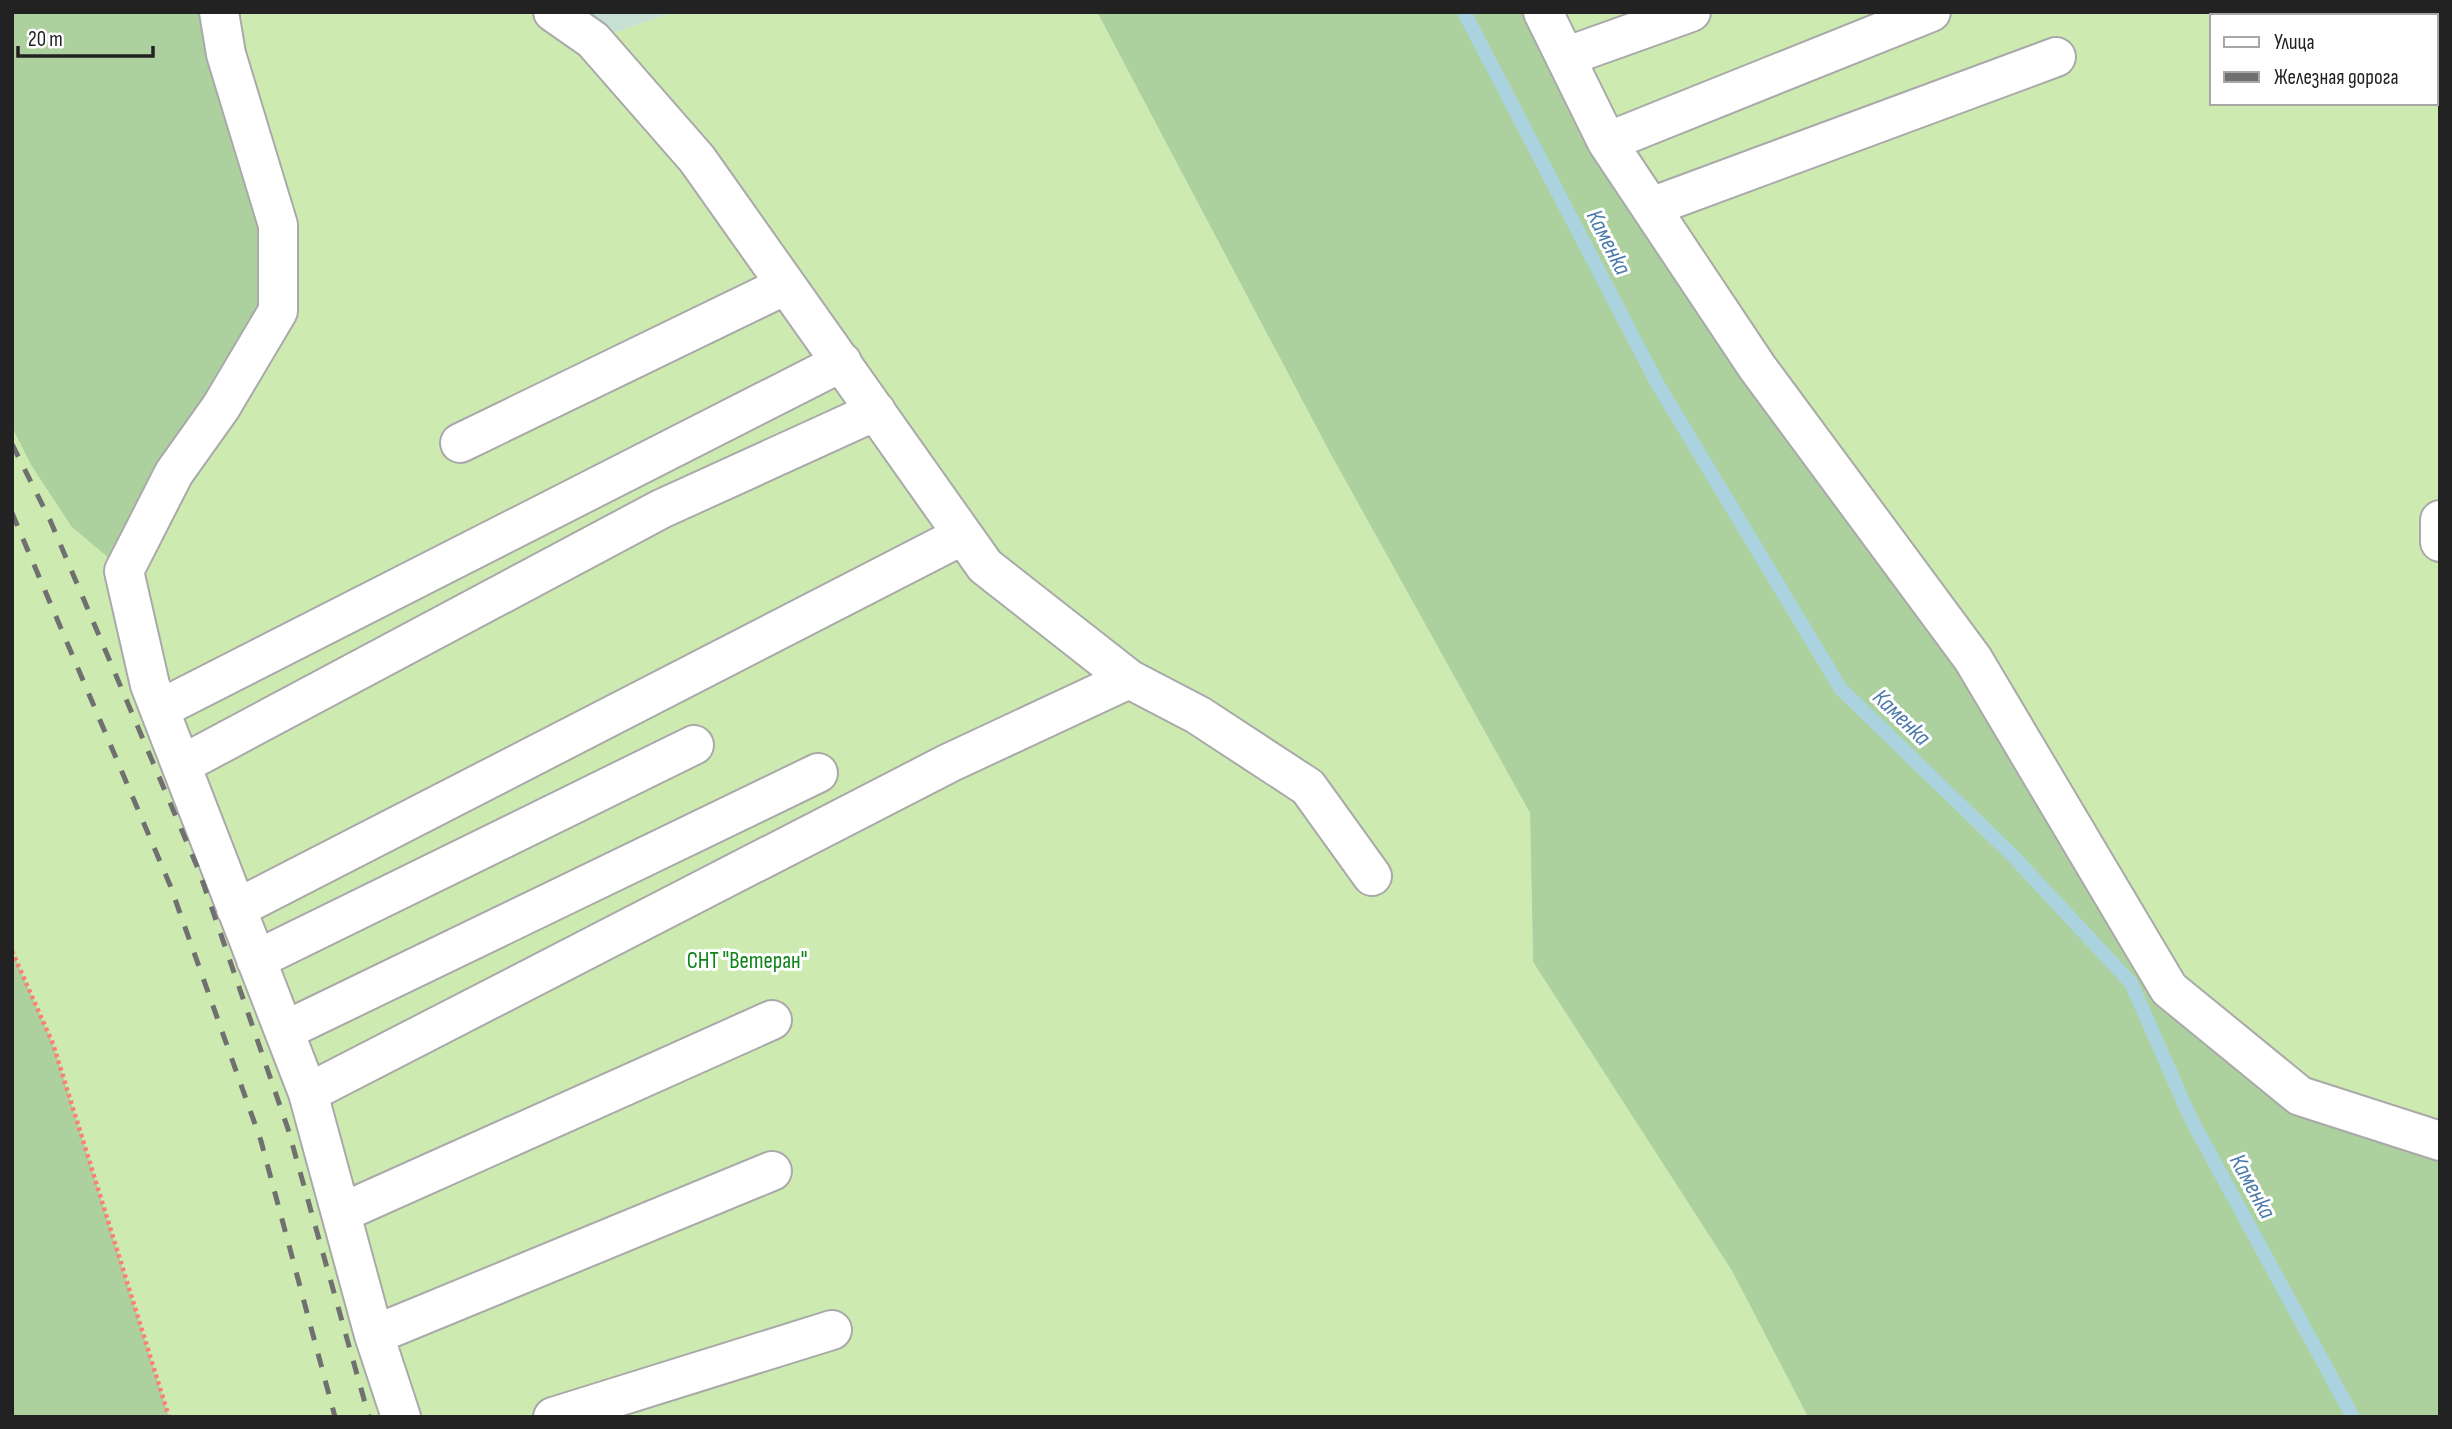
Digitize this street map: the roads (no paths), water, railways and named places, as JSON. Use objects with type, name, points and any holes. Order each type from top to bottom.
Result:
[{"type":"street","points":[[219,12],[226,54],[278,225],[278,311],[221,407],[174,473],[124,571],[150,685],[308,1093],[374,1335],[401,1417]]},
{"type":"street","points":[[553,12],[593,40],[697,159],[985,566],[1129,679],[1198,715],[1308,787],[1372,876]]},
{"type":"street","points":[[1543,12],[1607,142],[1757,367],[1973,659],[2169,989],[2300,1096],[2440,1141]]},
{"type":"street","points":[[1565,57],[1690,12]]},
{"type":"street","points":[[1607,142],[1931,12]]},
{"type":"street","points":[[1651,207],[2056,57]]},
{"type":"street","points":[[460,443],[786,285]]},
{"type":"street","points":[[160,709],[842,362]]},
{"type":"street","points":[[181,765],[661,509],[876,411]]},
{"type":"street","points":[[2440,520],[2440,542]]},
{"type":"street","points":[[236,909],[963,535]]},
{"type":"street","points":[[308,1093],[949,764],[1129,679]]},
{"type":"street","points":[[256,960],[694,745]]},
{"type":"street","points":[[284,1031],[818,773]]},
{"type":"street","points":[[341,1213],[772,1020]]},
{"type":"street","points":[[374,1335],[772,1171]]},
{"type":"street","points":[[552,1417],[832,1330]]},
{"type":"waterway","name":"Каменка","points":[[1464,12],[1657,383],[1841,689],[2012,855],[2131,983],[2191,1119],[2353,1417]]},
{"type":"railway","points":[[12,444],[50,520],[199,871],[288,1129],[369,1417]]},
{"type":"railway","points":[[12,513],[170,885],[261,1141],[335,1417]]},
{"type":"park label","name":"СНТ \"Ветеран\"","points":[[747,960]]}]
